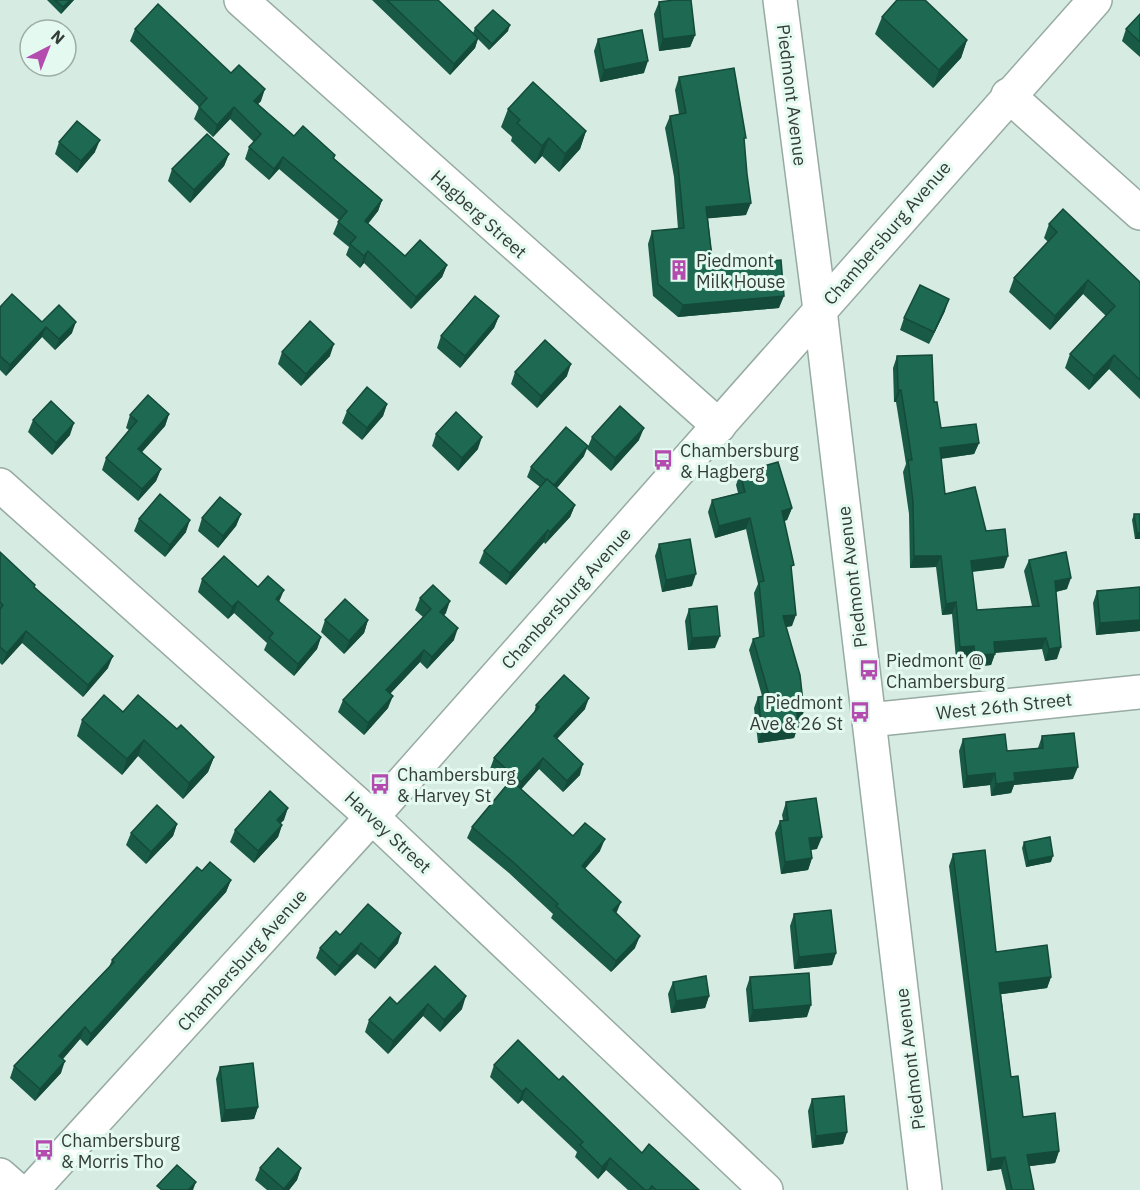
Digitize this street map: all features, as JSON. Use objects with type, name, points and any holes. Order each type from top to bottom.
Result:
[{"type":"street","name":"Hagberg Street","points":[[241,0],[718,426]]},
{"type":"street","name":"Piedmont Avenue","points":[[780,0],[820,310],[925,1190]]},
{"type":"street","name":"Chambersburg Avenue","points":[[32,1190],[372,817],[1008,95],[1095,0]]},
{"type":"street","points":[[1008,95],[1140,213]]},
{"type":"street","name":"Harvey Street","points":[[0,485],[372,817],[766,1190]]},
{"type":"street","name":"West 26th Street","points":[[869,720],[1140,692]]},
{"type":"street","points":[[0,1175],[17,1190]]},
{"type":"building","points":[[55,0],[70,0],[63,7]]},
{"type":"building","points":[[387,0],[438,0],[478,38],[454,64]]},
{"type":"building","points":[[691,0],[695,35],[663,39],[659,2]]},
{"type":"building","points":[[897,0],[925,0],[967,40],[939,70],[882,17]]},
{"type":"building","points":[[158,4],[231,73],[239,65],[265,89],[254,101],[294,136],[303,126],[335,155],[333,158],[382,200],[365,221],[405,256],[420,240],[447,265],[416,297],[368,251],[364,256],[350,244],[356,237],[338,222],[347,211],[283,157],[274,169],[249,147],[261,134],[234,107],[217,125],[199,107],[207,98],[135,29]]},
{"type":"building","points":[[493,10],[510,25],[492,44],[475,28]]},
{"type":"building","points":[[1140,14],[1140,42],[1126,29]]},
{"type":"building","points":[[642,30],[648,61],[604,70],[598,39]]},
{"type":"building","points":[[734,68],[746,138],[744,138],[751,203],[706,207],[713,265],[781,260],[784,296],[683,305],[658,284],[652,231],[684,228],[678,165],[670,116],[686,113],[679,77]]},
{"type":"building","points":[[533,82],[586,131],[565,154],[549,138],[542,146],[517,123],[520,120],[508,109]]},
{"type":"building","points":[[77,121],[100,140],[81,161],[59,142]]},
{"type":"building","points":[[207,134],[229,154],[194,190],[172,169]]},
{"type":"building","points":[[1063,209],[1140,282],[1140,380],[1114,355],[1094,376],[1070,354],[1115,306],[1088,280],[1055,316],[1014,278],[1057,232],[1049,224]]},
{"type":"building","points":[[920,285],[949,299],[934,332],[904,318]]},
{"type":"building","points":[[12,294],[42,322],[59,305],[76,322],[59,339],[46,327],[10,365],[0,356],[0,307]]},
{"type":"building","points":[[475,296],[499,316],[465,356],[441,336]]},
{"type":"building","points":[[310,321],[334,344],[306,374],[282,352]]},
{"type":"building","points":[[545,340],[571,364],[541,396],[515,372]]},
{"type":"building","points":[[932,355],[934,402],[937,402],[941,428],[976,424],[979,443],[940,448],[945,494],[975,487],[986,531],[1005,529],[1008,556],[971,561],[977,610],[1039,606],[1029,560],[1066,552],[1071,578],[1055,581],[1061,647],[1049,649],[1046,638],[994,642],[995,654],[975,655],[974,646],[960,647],[956,602],[946,604],[941,556],[914,556],[913,502],[908,460],[912,460],[901,390],[898,390],[897,356]]},
{"type":"building","points":[[367,387],[387,404],[367,428],[347,411]]},
{"type":"building","points":[[148,395],[169,414],[138,449],[161,469],[142,489],[106,458],[137,421],[130,415]]},
{"type":"building","points":[[51,401],[74,423],[56,443],[33,420]]},
{"type":"building","points":[[620,406],[644,428],[615,458],[592,437]]},
{"type":"building","points":[[456,412],[482,437],[462,458],[436,434]]},
{"type":"building","points":[[566,427],[588,446],[554,485],[531,467]]},
{"type":"building","points":[[778,462],[792,508],[782,511],[794,565],[791,566],[796,615],[783,616],[800,675],[804,711],[797,712],[798,727],[762,731],[758,697],[769,695],[753,639],[764,636],[759,582],[764,581],[750,518],[719,526],[712,500],[745,492],[740,473]]},
{"type":"building","points":[[547,479],[575,505],[550,532],[548,530],[510,573],[484,551]]},
{"type":"building","points":[[160,494],[190,520],[170,545],[139,519]]},
{"type":"building","points":[[220,497],[241,514],[223,536],[202,518]]},
{"type":"building","points":[[1134,514],[1140,514],[1140,533],[1137,533]]},
{"type":"building","points":[[690,539],[696,574],[666,580],[659,544]]},
{"type":"building","points":[[0,552],[35,585],[34,587],[113,656],[88,685],[26,631],[7,653],[0,647],[0,609],[3,605],[0,602]]},
{"type":"building","points":[[224,556],[258,587],[268,576],[284,590],[276,599],[321,637],[298,664],[269,638],[273,633],[238,601],[232,607],[202,579]]},
{"type":"building","points":[[433,585],[450,601],[440,612],[458,628],[432,657],[424,650],[386,690],[393,696],[368,723],[343,700],[431,609],[420,598]]},
{"type":"building","points":[[1140,587],[1140,620],[1100,623],[1097,591]]},
{"type":"building","points":[[345,599],[368,620],[349,641],[325,620]]},
{"type":"building","points":[[717,606],[720,636],[692,638],[689,609]]},
{"type":"building","points":[[564,675],[589,698],[554,736],[583,764],[567,781],[543,758],[521,782],[494,758],[539,707],[536,705]]},
{"type":"building","points":[[104,695],[123,712],[138,695],[177,729],[181,725],[214,757],[189,783],[144,740],[127,759],[82,720]]},
{"type":"building","points":[[1074,733],[1078,767],[1014,773],[1015,781],[996,784],[995,773],[967,776],[963,739],[1005,734],[1007,751],[1043,748],[1042,736]]},
{"type":"building","points":[[511,780],[573,836],[585,823],[605,839],[582,866],[621,902],[613,910],[640,936],[616,961],[556,906],[558,904],[513,862],[472,827]]},
{"type":"building","points":[[270,791],[288,808],[277,820],[282,825],[258,851],[235,830]]},
{"type":"building","points":[[816,798],[822,837],[809,838],[812,858],[785,862],[780,821],[788,820],[786,802]]},
{"type":"building","points":[[157,805],[177,824],[151,852],[131,833]]},
{"type":"building","points":[[1050,837],[1053,856],[1028,861],[1024,842]]},
{"type":"building","points":[[985,850],[996,952],[1047,945],[1051,977],[999,983],[1011,1077],[1018,1076],[1023,1117],[1055,1113],[1059,1151],[1027,1155],[1034,1190],[1012,1190],[1005,1157],[991,1159],[953,854]]},
{"type":"building","points":[[210,862],[231,880],[91,1034],[85,1027],[59,1056],[65,1061],[40,1089],[14,1066],[114,962],[112,960],[197,867],[202,871]]},
{"type":"building","points":[[368,904],[401,933],[379,959],[361,943],[339,966],[320,948],[336,931],[340,935]]},
{"type":"building","points":[[831,910],[836,953],[799,957],[794,914]]},
{"type":"building","points":[[435,966],[466,996],[444,1020],[428,1004],[393,1041],[369,1020],[390,997],[397,1004]]},
{"type":"building","points":[[809,973],[811,1005],[753,1010],[750,977]]},
{"type":"building","points":[[706,976],[709,996],[676,1001],[673,982]]},
{"type":"building","points":[[518,1040],[559,1080],[563,1076],[642,1153],[649,1144],[699,1190],[656,1190],[652,1186],[649,1190],[645,1190],[610,1158],[602,1167],[580,1145],[583,1142],[526,1088],[522,1092],[494,1065]]},
{"type":"building","points":[[253,1063],[258,1107],[225,1110],[220,1067]]},
{"type":"building","points":[[844,1096],[847,1132],[816,1136],[812,1099]]},
{"type":"building","points":[[278,1148],[301,1168],[284,1189],[260,1168]]},
{"type":"building","points":[[177,1165],[196,1182],[188,1190],[162,1190],[157,1186]]},
{"type":"place","name":"Piedmont Milk House","points":[[679,270]]},
{"type":"place","name":"Chambersburg & Hagberg","points":[[663,460]]},
{"type":"place","name":"Piedmont @ Chambersburg","points":[[869,670]]},
{"type":"place","name":"Piedmont Ave & 26 St","points":[[860,712]]},
{"type":"place","name":"Chambersburg & Harvey St","points":[[380,784]]},
{"type":"place","name":"Chambersburg & Morris Tho","points":[[44,1150]]}]
